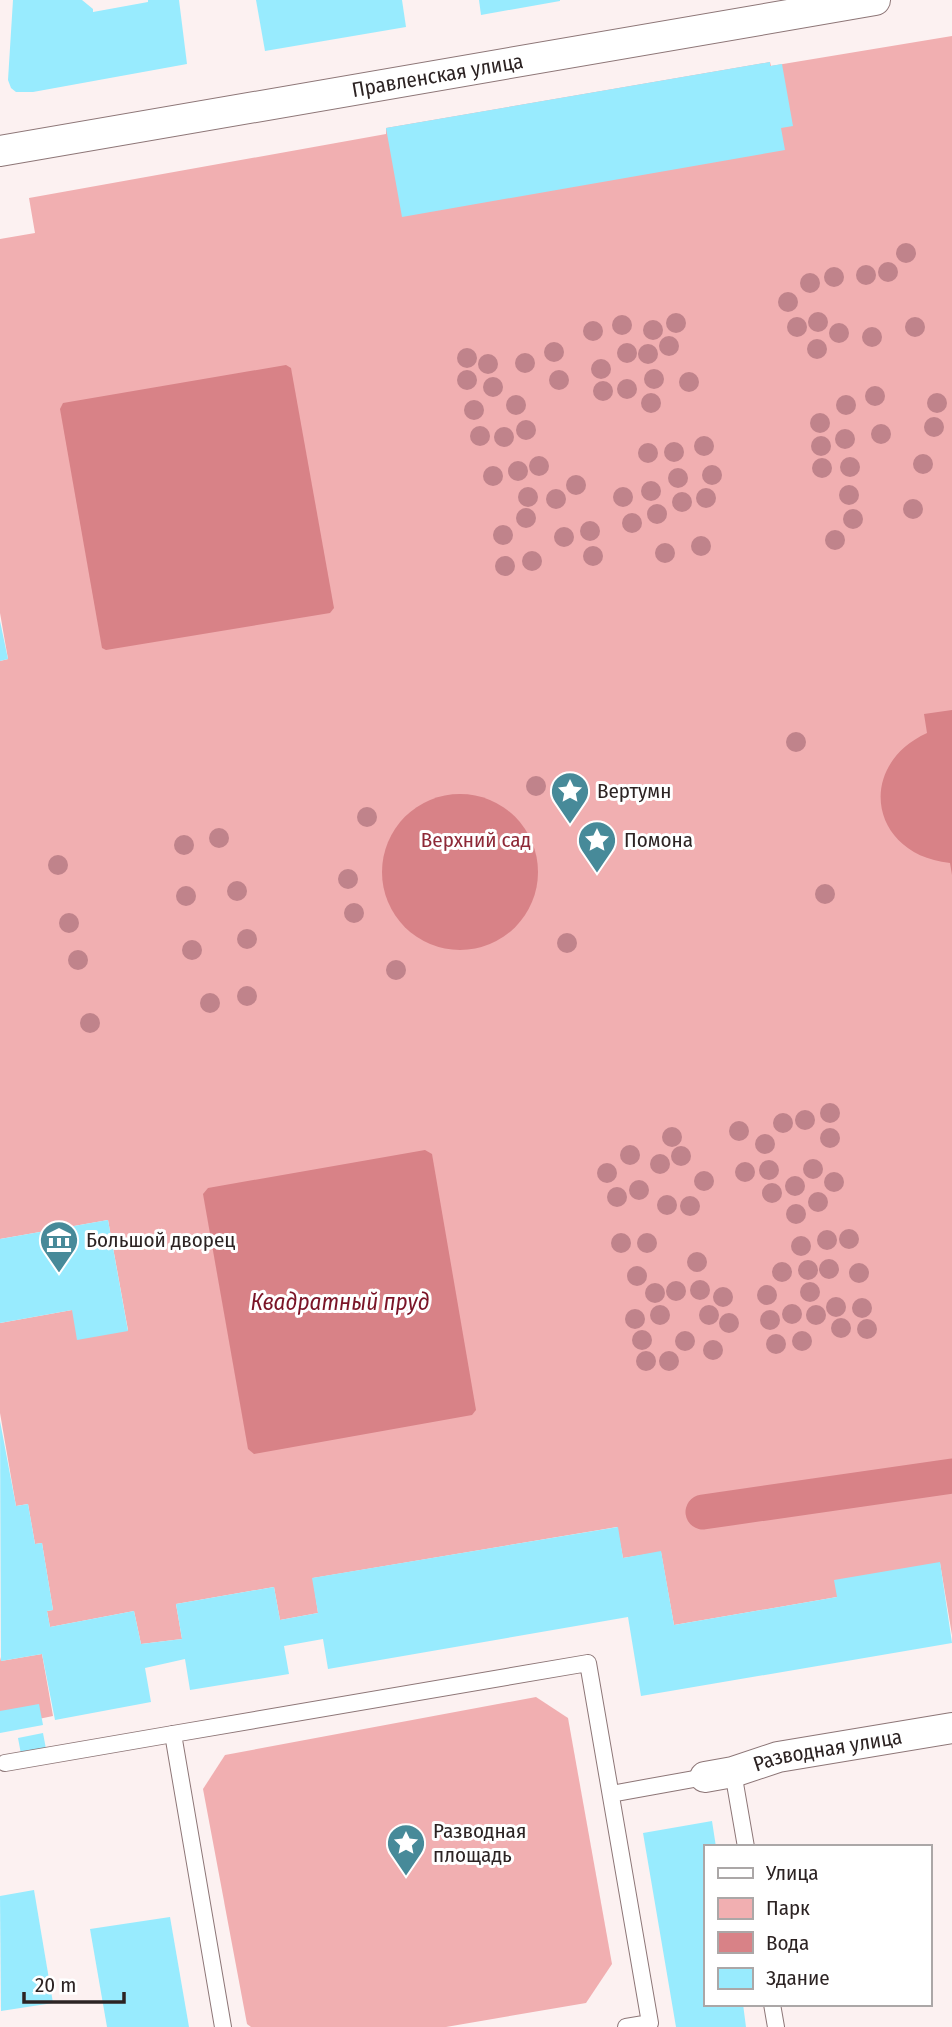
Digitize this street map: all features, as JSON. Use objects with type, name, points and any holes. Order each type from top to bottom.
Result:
[{"type":"street","name":"Правленская улица","points":[[0,150],[772,9],[875,0]]},
{"type":"street","name":"Разводная улица","points":[[719,1775],[778,1757],[952,1728]]},
{"type":"lane","points":[[5,1763],[588,1662],[650,2023],[626,2027]]},
{"type":"lane","points":[[173,1734],[223,2027]]},
{"type":"lane","points":[[611,1794],[719,1775],[745,1845]]},
{"type":"lane","points":[[772,2006],[776,2027]]},
{"type":"green space","name":"Верхний сад","points":[[952,36],[952,1635],[940,1563],[837,1597],[674,1625],[661,1552],[623,1558],[617,1527],[313,1578],[318,1613],[280,1620],[274,1587],[176,1604],[182,1639],[141,1644],[134,1611],[50,1627],[47,1611],[53,1610],[42,1543],[35,1544],[28,1504],[16,1506],[0,1413],[0,1323],[72,1310],[128,1330],[108,1220],[0,1239],[0,661],[8,659],[0,613],[0,239],[35,233],[29,198],[386,134],[386,128],[770,62],[771,66]]},
{"type":"green space","points":[[42,1654],[53,1716],[0,1727],[0,1657],[1,1661]]},
{"type":"green space","name":"Разводная площадь","points":[[536,1697],[568,1718],[612,1964],[586,2003],[446,2027],[251,2027],[247,2024],[203,1789],[225,1755]]},
{"type":"water","points":[[286,365],[291,368],[334,608],[330,613],[106,650],[102,648],[60,409],[63,403]]},
{"type":"water","points":[[952,710],[952,875],[950,863],[923,856],[903,844],[889,827],[882,807],[882,787],[889,766],[904,748],[927,733],[924,714]]},
{"type":"water","points":[[460,794],[490,800],[515,817],[532,842],[538,872],[532,902],[515,927],[490,944],[460,950],[430,944],[405,927],[388,902],[382,872],[388,842],[405,817],[430,800]]},
{"type":"water","name":"Квадратный пруд","points":[[425,1150],[432,1154],[476,1410],[472,1415],[254,1454],[248,1449],[203,1194],[208,1188]]},
{"type":"building","points":[[13,0],[82,0],[93,12],[148,0],[179,0],[187,64],[33,92],[16,92],[8,80]]},
{"type":"building","points":[[256,0],[402,0],[406,27],[265,51]]},
{"type":"building","points":[[479,0],[560,0],[560,1],[481,15]]},
{"type":"building","points":[[770,62],[770,66],[782,64],[793,126],[781,128],[785,150],[402,217],[386,128]]},
{"type":"building","points":[[0,621],[8,659],[0,661]]},
{"type":"building","name":"Большой дворец","points":[[108,1220],[128,1331],[77,1340],[72,1310],[0,1323],[0,1239]]},
{"type":"building","points":[[0,1421],[16,1506],[28,1504],[35,1544],[42,1543],[53,1610],[47,1611],[50,1627],[134,1611],[141,1644],[182,1639],[176,1604],[274,1587],[280,1620],[318,1613],[312,1578],[618,1527],[623,1558],[661,1551],[674,1625],[837,1597],[834,1580],[940,1562],[952,1643],[641,1696],[628,1617],[328,1669],[323,1639],[284,1646],[289,1674],[190,1690],[185,1659],[145,1668],[151,1702],[55,1720],[42,1654],[1,1661]]},
{"type":"building","points":[[39,1704],[43,1725],[0,1733],[0,1711]]},
{"type":"building","points":[[43,1733],[46,1749],[21,1754],[18,1738]]},
{"type":"building","points":[[712,1821],[716,1845],[704,1845],[704,2006],[743,2006],[746,2027],[676,2027],[643,1833]]},
{"type":"building","points":[[34,1890],[53,2003],[1,2011],[0,1896]]},
{"type":"building","points":[[170,1917],[189,2027],[107,2027],[90,1929]]},
{"type":"waterway","points":[[703,1512],[952,1476]]},
{"type":"place","name":"Вертумн","points":[[570,825]]},
{"type":"place","name":"Помона","points":[[597,874]]},
{"type":"place","name":"Большой дворец","points":[[59,1274]]},
{"type":"place","name":"Разводная площадь","points":[[406,1877]]}]
